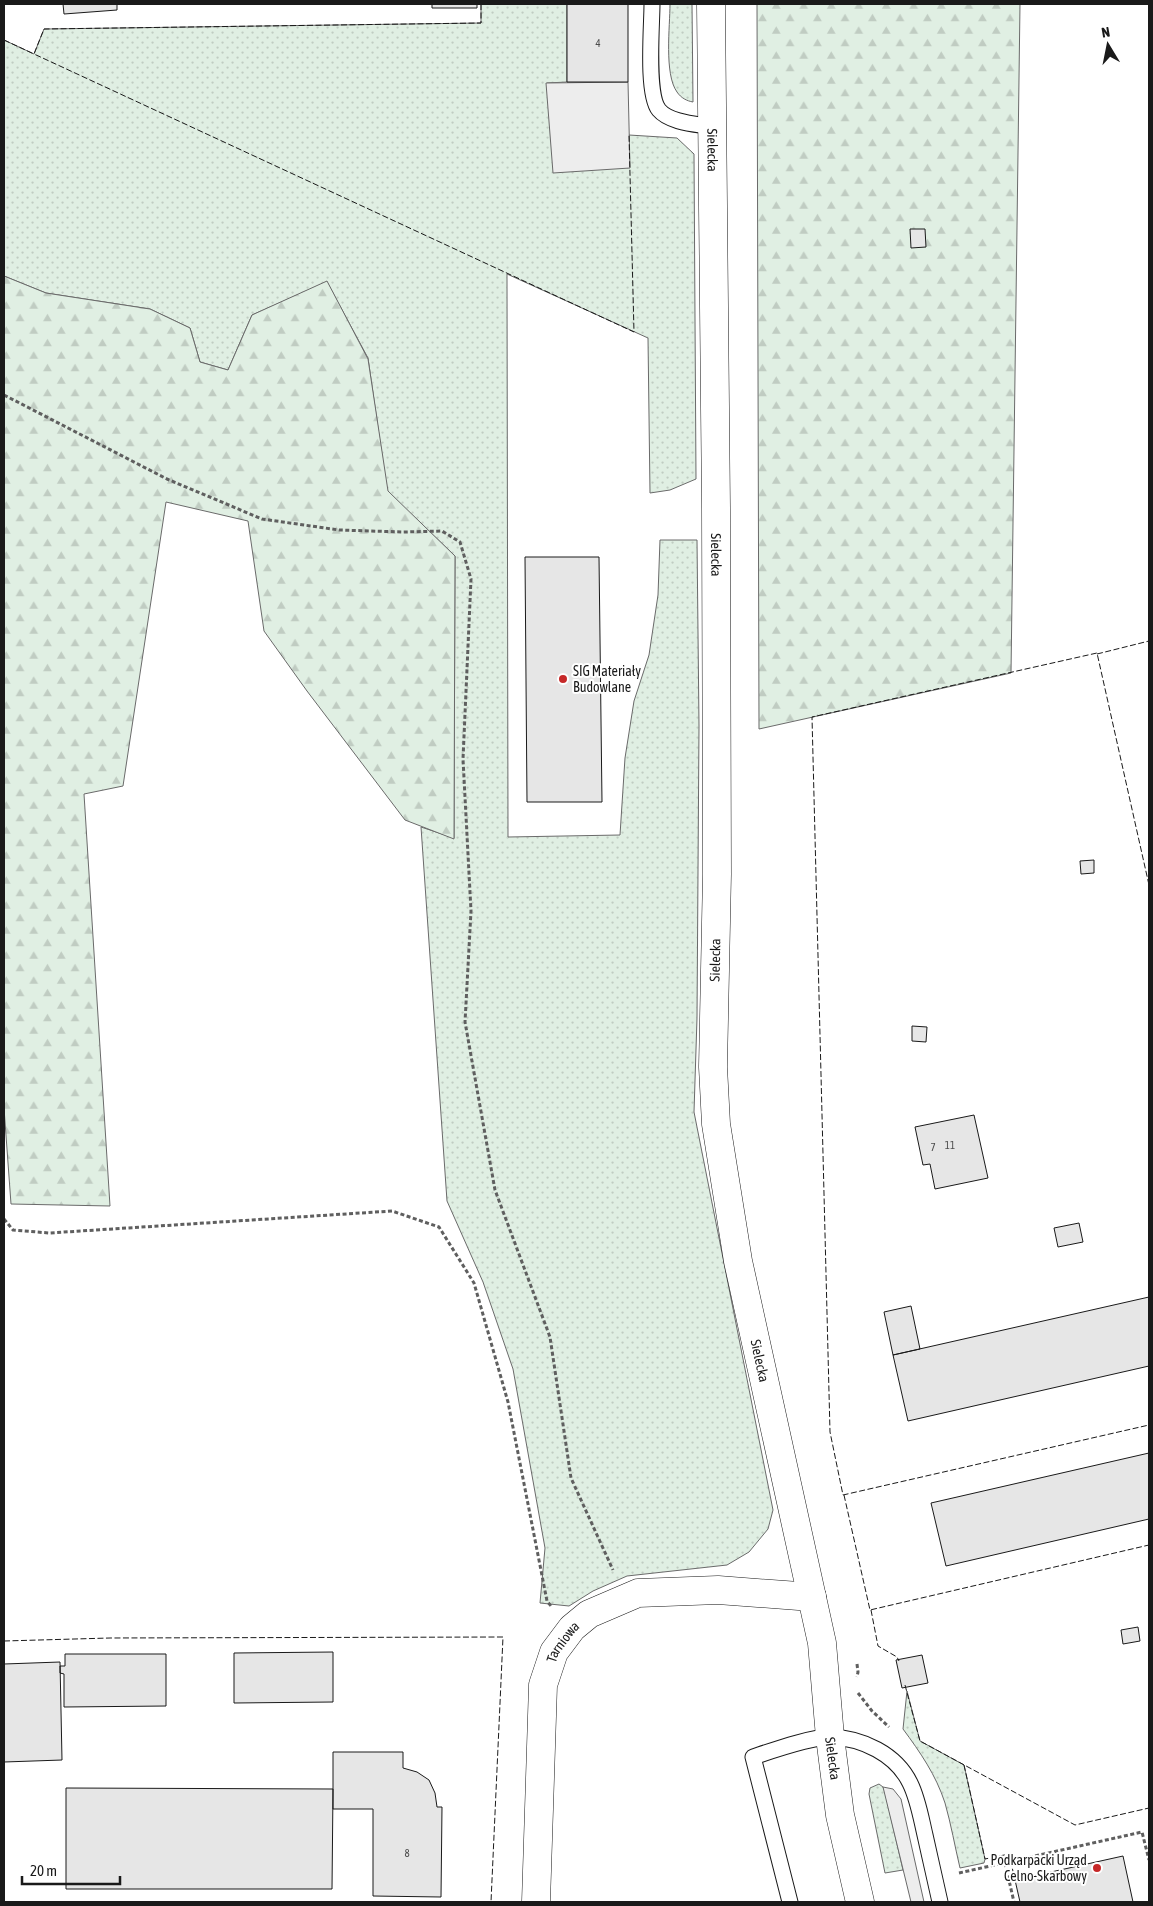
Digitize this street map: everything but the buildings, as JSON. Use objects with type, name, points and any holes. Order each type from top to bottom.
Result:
[{"type":"street","name":"Sielecka","points":[[711,4],[717,874],[713,1067],[716,1124],[738,1261],[822,1643],[830,1737],[840,1815],[860,1902]]},
{"type":"street","name":"Tarniowa","points":[[536,1902],[543,1685],[554,1652],[572,1628],[589,1614],[638,1593],[718,1590],[812,1597]]},
{"type":"lane","points":[[652,4],[652,92],[659,110],[676,121],[713,127]]},
{"type":"lane","points":[[790,1902],[753,1757],[782,1747],[830,1737],[856,1740],[879,1750],[897,1766],[910,1782],[920,1811],[940,1902]]},
{"type":"path","points":[[4,394],[167,479],[262,518],[339,530],[442,531],[460,542],[472,579],[463,759],[471,911],[465,1022],[495,1190],[550,1337],[572,1478],[626,1598]]},
{"type":"path","points":[[4,1219],[13,1230],[49,1233],[392,1211],[439,1227],[474,1283],[508,1402],[546,1601],[572,1628]]},
{"type":"path","points":[[953,1874],[1142,1832],[1149,1860]]},
{"type":"path","points":[[1005,1863],[1014,1902]]},
{"type":"green space","points":[[481,4],[567,4],[567,82],[547,83],[629,168],[629,135],[677,138],[694,154],[696,479],[670,490],[650,493],[648,338],[507,274],[508,837],[620,835],[625,758],[634,701],[649,655],[658,595],[660,540],[697,540],[699,726],[697,1018],[694,1112],[773,1510],[768,1529],[749,1552],[727,1565],[627,1576],[593,1591],[569,1606],[540,1603],[545,1548],[513,1369],[483,1282],[447,1201],[421,827],[454,838],[455,556],[387,491],[368,358],[327,282],[252,315],[228,370],[200,362],[190,328],[150,309],[46,293],[4,276],[4,40],[34,54],[44,29],[481,23]]},
{"type":"green space","points":[[670,4],[692,4],[693,102],[684,99],[679,94],[670,74]]},
{"type":"green space","points":[[757,4],[1020,4],[1011,673],[759,729]]},
{"type":"green space","points":[[4,276],[46,293],[150,309],[190,328],[200,362],[228,370],[252,315],[327,281],[368,359],[388,491],[455,556],[454,839],[405,820],[264,631],[248,521],[166,502],[123,786],[84,794],[110,1206],[11,1204],[4,1108]]},
{"type":"green space","points":[[907,1691],[920,1741],[964,1765],[985,1859],[984,1863],[960,1868],[947,1811],[937,1783],[927,1764],[903,1729]]},
{"type":"green space","points":[[879,1784],[885,1792],[903,1870],[885,1873],[869,1794],[870,1788]]},
{"type":"shaded area","points":[[628,82],[630,168],[553,173],[546,83]]},
{"type":"shaded area","points":[[883,1787],[893,1789],[901,1799],[924,1902],[911,1902]]},
{"type":"fence","points":[[481,4],[481,23],[44,29],[34,54],[634,332],[629,135]]},
{"type":"fence","points":[[4,40],[34,54]]},
{"type":"fence","points":[[1097,654],[1149,641]]},
{"type":"fence","points":[[1149,885],[1097,653],[812,717],[830,1432],[843,1495],[1149,1425]]},
{"type":"fence","points":[[844,1495],[870,1610],[1149,1545]]},
{"type":"fence","points":[[871,1610],[878,1646],[897,1657],[899,1661]]},
{"type":"fence","points":[[4,1641],[110,1638],[503,1637],[491,1902]]},
{"type":"fence","points":[[905,1685],[920,1741],[1075,1825],[1149,1808]]},
{"type":"fence","points":[[964,1765],[985,1859],[1009,1854],[1015,1880]]},
{"type":"place","name":"SIG Materiały Budowlane","points":[[563,679]]},
{"type":"place","name":"Podkarpacki Urząd Celno-Skarbowy","points":[[1097,1868]]}]
